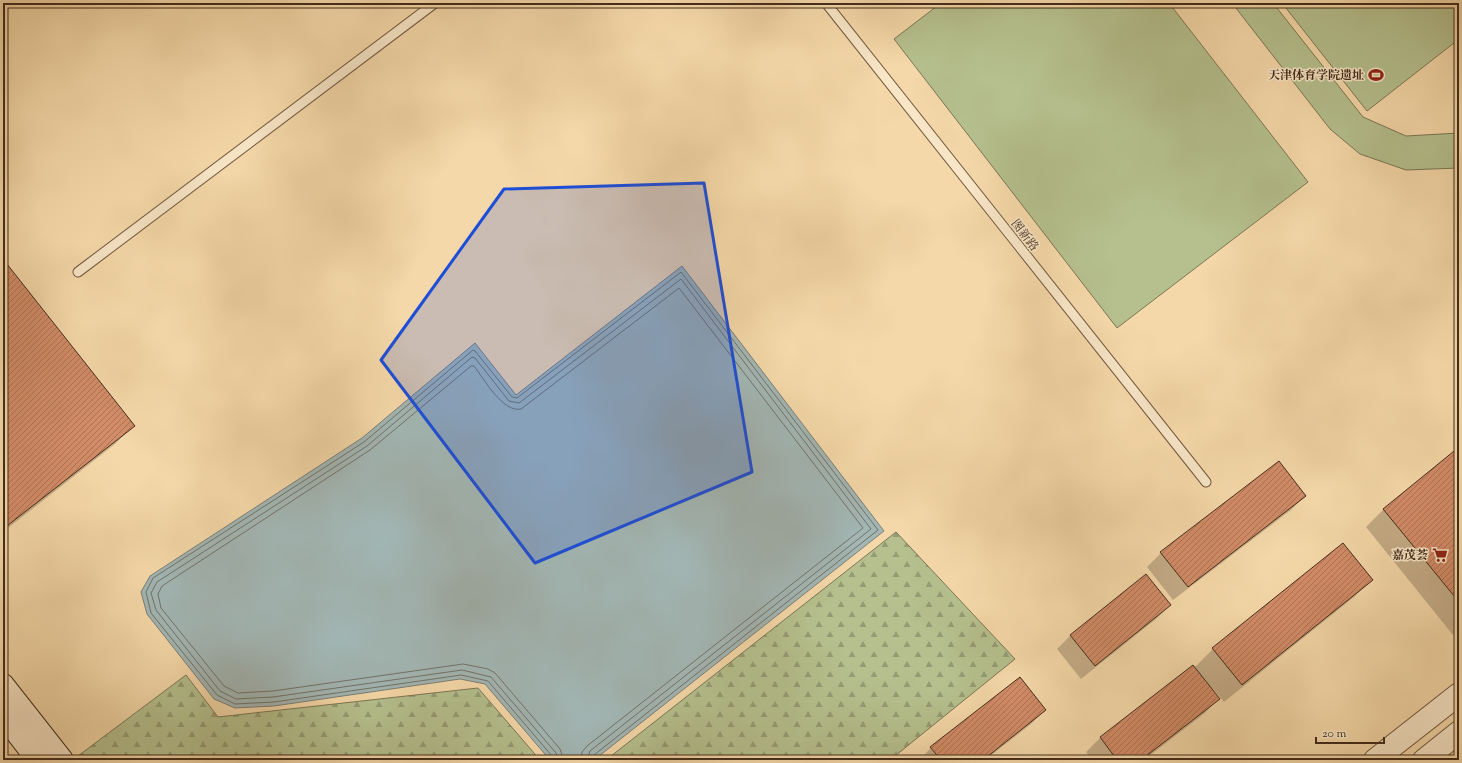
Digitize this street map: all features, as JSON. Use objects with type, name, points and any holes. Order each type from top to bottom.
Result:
[{"type":"main road","points":[[3,685],[62,760]]},
{"type":"main road","points":[[1375,760],[1459,694]]},
{"type":"main road","points":[[3,715],[38,760]]},
{"type":"main road","points":[[1424,760],[1459,732]]},
{"type":"lane","points":[[78,272],[435,3]]},
{"type":"lane","name":"图新路","points":[[826,3],[1206,482]]},
{"type":"highlighted area","points":[[704,183],[752,472],[535,563],[381,360],[504,189]]},
{"type":"green space","points":[[941,3],[1169,3],[1308,182],[1117,328],[894,39]]},
{"type":"green space","points":[[1232,3],[1273,3],[1363,117],[1406,136],[1459,133],[1459,168],[1406,170],[1360,154],[1330,129]]},
{"type":"green space","name":"天津体育学院遗址","points":[[1282,3],[1459,3],[1459,39],[1367,111]]},
{"type":"green space","points":[[896,532],[1015,659],[890,760],[606,760]]},
{"type":"green space","points":[[186,675],[218,717],[478,688],[540,760],[74,759]]},
{"type":"water","points":[[682,266],[884,531],[594,760],[550,760],[485,684],[460,679],[274,706],[235,708],[214,699],[147,614],[141,592],[150,576],[362,438],[475,343],[516,395]]},
{"type":"building","points":[[3,259],[135,426],[3,529]]},
{"type":"building","name":"嘉茂荟","points":[[1459,447],[1459,602],[1383,509]]},
{"type":"building","points":[[1279,461],[1306,496],[1188,587],[1160,552]]},
{"type":"building","points":[[1343,543],[1373,580],[1242,685],[1212,648]]},
{"type":"building","points":[[1146,574],[1171,605],[1095,666],[1070,635]]},
{"type":"building","points":[[1193,665],[1220,699],[1141,760],[1117,760],[1100,737]]},
{"type":"building","points":[[1020,677],[1046,710],[983,760],[941,760],[930,747]]},
{"type":"place","name":"天津体育学院遗址","points":[[1376,75]]},
{"type":"place","name":"嘉茂荟","points":[[1440,555]]}]
